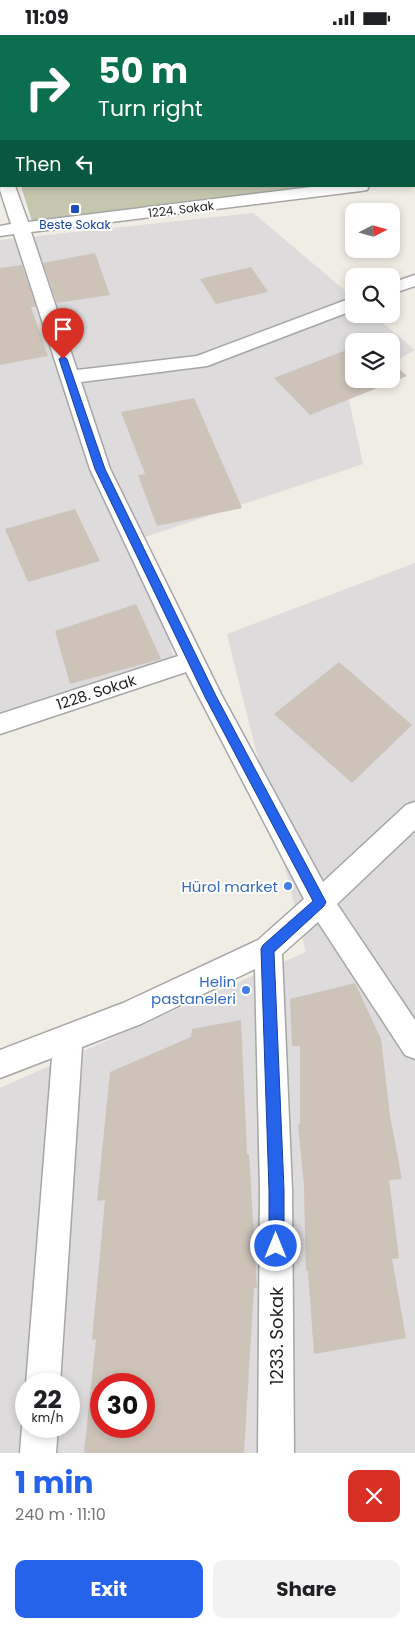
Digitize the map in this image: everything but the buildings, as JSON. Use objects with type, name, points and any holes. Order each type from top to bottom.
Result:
[{"type":"street","points":[[7,187],[10,230],[69,377],[100,469],[193,661],[320,902],[415,1045]]},
{"type":"street","name":"1224. Sokak","points":[[10,230],[353,187]]},
{"type":"street","points":[[400,286],[415,280]]},
{"type":"street","points":[[69,377],[200,362],[345,306]]},
{"type":"street","name":"1228. Sokak","points":[[0,724],[193,661]]},
{"type":"street","points":[[0,1064],[131,1014],[268,949],[415,813]]},
{"type":"street","name":"1233. Sokak","points":[[268,949],[276,1190],[276,1453]]},
{"type":"street","points":[[44,1373],[68,1038]]},
{"type":"street","points":[[38,1453],[39,1438]]},
{"type":"shaded area","points":[[21,187],[322,187],[35,231]]},
{"type":"shaded area","points":[[253,213],[345,290],[345,323],[383,323],[395,333],[345,333],[345,388],[352,388],[347,391],[363,464],[142,538],[174,658],[0,715],[0,240]]},
{"type":"shaded area","points":[[400,337],[415,350],[400,359]]},
{"type":"shaded area","points":[[415,563],[415,1453],[0,1453],[0,1088],[306,952],[227,634]]},
{"type":"place","name":"Beste Sokak","points":[[75,209]]},
{"type":"place","name":"Hürol market","points":[[288,886]]},
{"type":"place","name":"Helin pastaneleri","points":[[246,990]]},
{"type":"route","points":[[63,359],[100,469],[210,697],[320,902],[268,949],[276,1190],[276,1246]]}]
